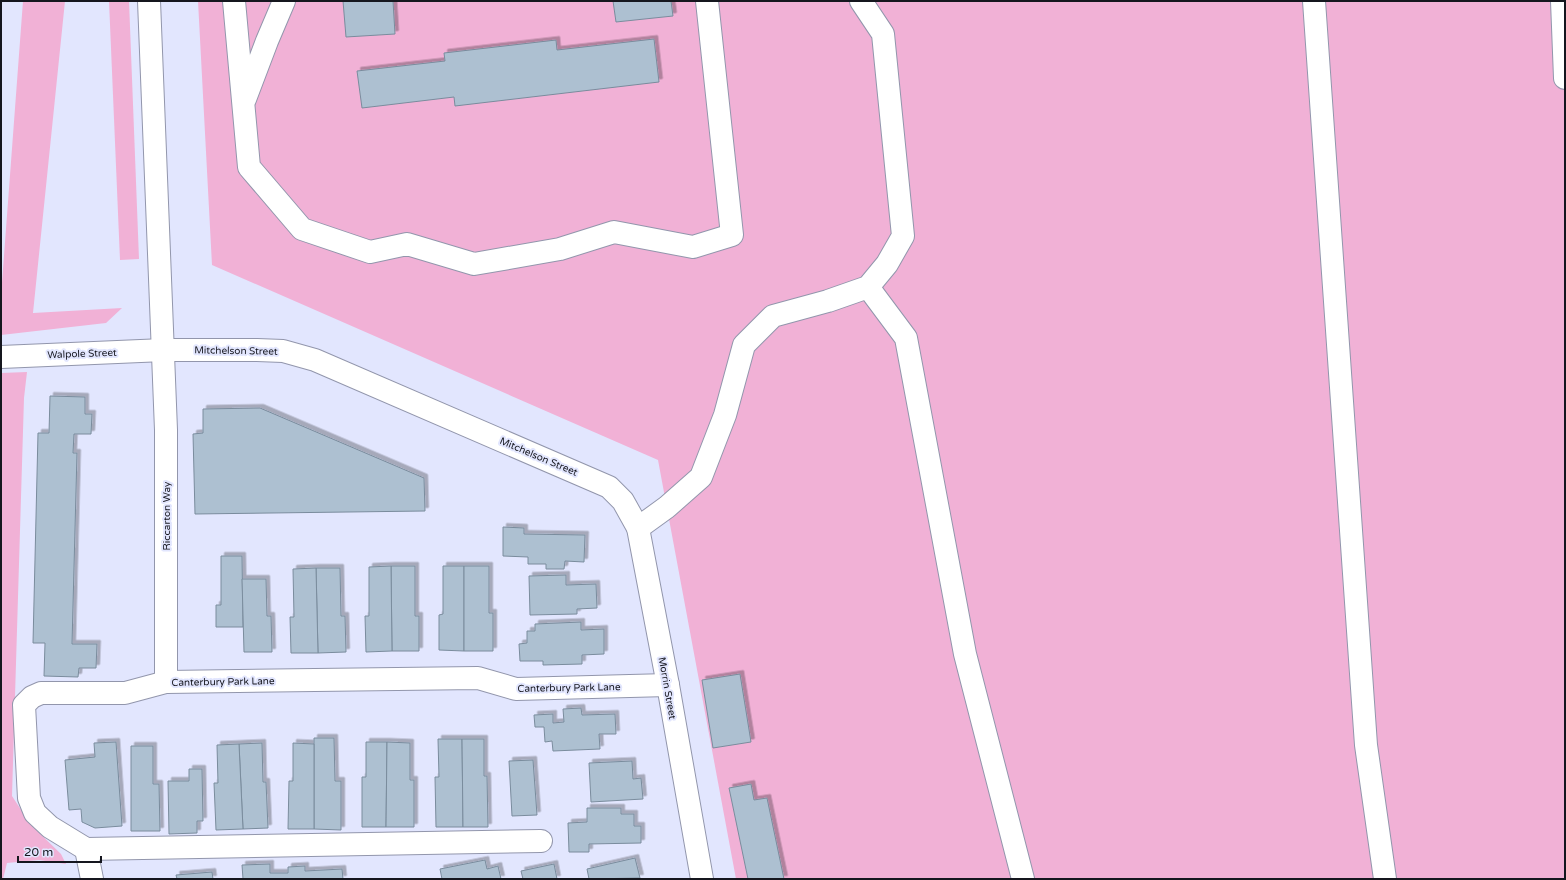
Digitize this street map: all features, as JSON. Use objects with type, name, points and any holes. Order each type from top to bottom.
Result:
[{"type":"street","points":[[149,1],[164,350]]},
{"type":"street","points":[[234,1],[249,167],[302,229],[370,252],[408,244],[474,264],[560,249],[614,232],[693,247],[732,235],[707,1]]},
{"type":"street","points":[[243,104],[266,41],[284,1]]},
{"type":"street","points":[[638,528],[667,507],[701,477],[724,415],[744,344],[773,316],[828,301],[868,287],[888,264],[903,236],[883,34],[861,1]]},
{"type":"street","points":[[1314,1],[1366,746],[1385,879]]},
{"type":"street","points":[[1562,1],[1565,78]]},
{"type":"street","points":[[868,287],[906,338],[965,654],[1023,879]]},
{"type":"street","name":"Walpole Street","points":[[1,357],[164,350]]},
{"type":"street","name":"Mitchelson Street","points":[[164,350],[283,351],[315,360],[610,487],[623,501]]},
{"type":"street","name":"Riccarton Way","points":[[164,350],[166,430],[166,682]]},
{"type":"street","name":"Morrin Street","points":[[623,501],[638,528],[668,685],[702,879]]},
{"type":"street","name":"Canterbury Park Lane","points":[[86,849],[50,827],[34,813],[29,798],[24,705],[32,697],[41,693],[125,693],[166,682],[478,678],[516,689],[668,685]]},
{"type":"street","points":[[92,879],[86,849],[541,841]]},
{"type":"shaded area","points":[[23,1],[65,1],[33,313],[122,308],[106,323],[1,335],[1,296]]},
{"type":"shaded area","points":[[109,1],[129,1],[139,259],[120,260]]},
{"type":"shaded area","points":[[198,1],[1565,1],[1565,879],[736,879],[658,460],[212,265]]},
{"type":"shaded area","points":[[27,372],[24,398],[12,796],[31,825],[61,854],[66,864],[39,860],[7,863],[3,879],[1,879],[1,373]]},
{"type":"building","points":[[343,1],[393,1],[395,34],[346,37]]},
{"type":"building","points":[[613,1],[671,1],[673,16],[616,22]]},
{"type":"building","points":[[654,39],[659,82],[455,106],[454,97],[362,108],[357,71],[445,61],[444,53],[556,40],[557,50]]},
{"type":"building","points":[[50,396],[85,397],[85,414],[92,414],[91,434],[74,434],[73,453],[77,453],[72,644],[97,644],[96,668],[79,668],[78,677],[44,676],[45,643],[33,643],[38,433],[49,433]]},
{"type":"building","points":[[260,408],[424,478],[425,511],[195,514],[193,434],[203,433],[203,409]]},
{"type":"building","points":[[503,527],[524,528],[524,534],[585,535],[584,562],[565,561],[564,569],[546,569],[546,564],[528,564],[528,557],[503,556]]},
{"type":"building","points":[[221,556],[242,556],[243,627],[216,627],[216,605],[221,605]]},
{"type":"building","points":[[391,566],[415,566],[415,616],[419,616],[419,651],[392,651]]},
{"type":"building","points":[[391,566],[392,651],[366,652],[365,616],[369,616],[369,567]]},
{"type":"building","points":[[443,566],[464,566],[464,651],[439,650],[439,615],[443,614]]},
{"type":"building","points":[[464,566],[489,566],[489,613],[493,613],[493,651],[464,651]]},
{"type":"building","points":[[316,568],[340,568],[341,616],[345,616],[346,652],[318,653]]},
{"type":"building","points":[[316,568],[318,653],[291,653],[290,617],[294,617],[293,569]]},
{"type":"building","points":[[566,575],[566,585],[596,584],[597,608],[577,609],[577,614],[530,615],[529,576]]},
{"type":"building","points":[[242,579],[266,579],[267,616],[271,616],[272,652],[244,652]]},
{"type":"building","points":[[581,622],[581,630],[604,629],[604,654],[582,655],[582,664],[543,665],[543,661],[520,661],[519,644],[527,643],[527,631],[535,631],[535,624]]},
{"type":"building","points":[[740,674],[751,742],[713,748],[702,680]]},
{"type":"building","points":[[581,708],[582,715],[615,714],[616,734],[599,734],[600,749],[553,751],[552,741],[545,742],[544,727],[535,727],[534,715],[553,714],[553,723],[564,722],[563,709]]},
{"type":"building","points":[[314,738],[334,738],[335,781],[341,781],[341,830],[314,829]]},
{"type":"building","points":[[438,739],[462,739],[463,827],[436,827],[435,777],[439,777]]},
{"type":"building","points":[[462,739],[484,739],[484,776],[487,776],[488,827],[463,827]]},
{"type":"building","points":[[116,742],[122,826],[95,828],[82,822],[81,809],[69,810],[65,760],[95,757],[94,743]]},
{"type":"building","points":[[366,742],[387,742],[386,827],[362,827],[362,777],[366,777]]},
{"type":"building","points":[[387,742],[410,743],[410,780],[414,780],[414,827],[386,827]]},
{"type":"building","points":[[262,743],[263,782],[266,782],[268,828],[243,829],[239,744]]},
{"type":"building","points":[[293,743],[314,744],[314,829],[288,829],[289,781],[293,781]]},
{"type":"building","points":[[239,744],[243,829],[216,830],[214,783],[218,783],[217,745]]},
{"type":"building","points":[[131,746],[153,746],[153,784],[159,784],[160,831],[131,831]]},
{"type":"building","points":[[533,760],[537,815],[512,816],[509,761]]},
{"type":"building","points":[[632,761],[633,779],[641,778],[643,799],[591,802],[589,763]]},
{"type":"building","points":[[189,769],[202,769],[203,821],[197,821],[197,833],[169,834],[168,781],[189,781]]},
{"type":"building","points":[[751,784],[754,800],[767,798],[784,879],[748,879],[729,788]]},
{"type":"building","points":[[587,808],[621,808],[621,814],[634,814],[634,826],[641,826],[641,843],[589,844],[589,852],[569,852],[568,823],[587,822]]},
{"type":"building","points":[[635,858],[640,878],[589,879],[587,869]]},
{"type":"building","points":[[485,860],[487,869],[498,866],[501,879],[442,879],[440,869]]},
{"type":"building","points":[[270,864],[270,873],[288,873],[288,867],[305,866],[305,871],[342,869],[343,879],[243,879],[242,865]]},
{"type":"building","points":[[554,864],[557,879],[523,879],[521,871]]},
{"type":"building","points":[[212,872],[213,879],[177,879],[176,875]]}]
